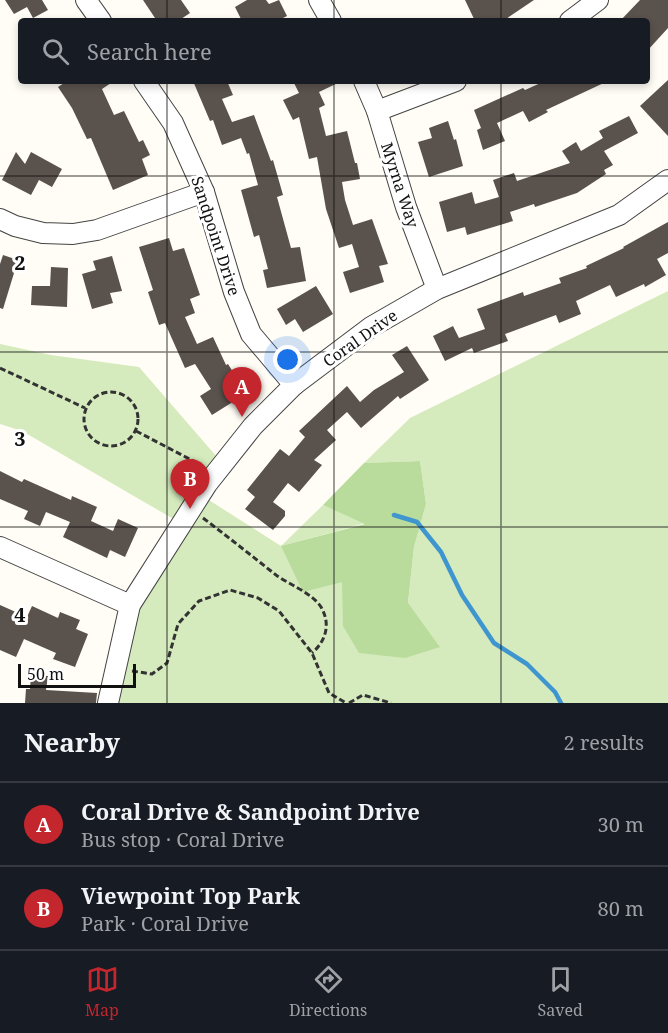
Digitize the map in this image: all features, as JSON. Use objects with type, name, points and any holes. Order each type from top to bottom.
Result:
[{"type":"street","points":[[86,0],[99,18]]},
{"type":"street","points":[[319,0],[329,18]]},
{"type":"street","points":[[574,18],[598,0]]},
{"type":"street","name":"Sandpoint Drive","points":[[146,84],[173,123],[204,192],[234,292],[251,334],[294,386]]},
{"type":"street","name":"Myrna Way","points":[[365,84],[377,111],[406,207],[437,289]]},
{"type":"street","points":[[377,111],[448,84]]},
{"type":"street","name":"Coral Drive","points":[[108,703],[130,605],[216,473],[253,426],[294,386],[371,327],[437,289],[619,215],[668,180]]},
{"type":"street","points":[[0,219],[15,226],[43,233],[73,234],[97,230],[204,192]]},
{"type":"street","points":[[0,547],[130,605]]},
{"type":"path","points":[[0,368],[86,408]]},
{"type":"path","points":[[105,392],[123,394],[136,406],[138,414],[136,431],[123,444],[114,447],[104,446],[89,435],[85,427],[86,408],[97,395],[105,392]]},
{"type":"path","points":[[136,431],[216,473]]},
{"type":"path","points":[[192,509],[278,576],[316,601],[322,609],[326,633],[320,646],[312,653]]},
{"type":"path","points":[[115,668],[152,674],[167,663],[178,624],[199,601],[230,590],[258,598],[279,611],[299,633],[312,653],[329,693],[348,703],[363,695],[391,703]]},
{"type":"green space","points":[[668,291],[668,703],[108,703],[130,605],[182,524],[22,431],[0,424],[0,344],[51,355],[139,367],[223,464],[201,495],[281,546],[323,505],[366,523],[282,546],[383,605],[440,647],[408,604],[414,547],[426,504],[420,461],[364,463],[410,418]]},
{"type":"green space","points":[[420,461],[426,504],[414,547],[408,603],[440,647],[405,658],[359,653],[343,626],[342,582],[303,592],[281,546],[365,524],[323,505],[364,463]]},
{"type":"building","points":[[5,0],[42,0],[48,10],[33,18],[27,7],[14,14]]},
{"type":"building","points":[[143,0],[181,0],[190,13],[182,18],[155,18]]},
{"type":"building","points":[[247,0],[266,0],[269,4],[279,0],[287,16],[283,18],[240,18],[235,7]]},
{"type":"building","points":[[465,0],[534,0],[507,18],[474,18]]},
{"type":"building","points":[[640,0],[668,0],[668,28],[650,48],[650,18],[623,18]]},
{"type":"building","points":[[668,80],[668,136],[640,106]]},
{"type":"building","points":[[62,84],[110,84],[102,89],[114,115],[124,111],[139,142],[143,140],[150,155],[142,159],[148,175],[113,190],[91,138],[87,139],[72,108],[58,87]]},
{"type":"building","points":[[194,84],[228,84],[233,95],[222,99],[232,122],[254,115],[271,161],[273,160],[283,195],[277,197],[291,248],[300,247],[306,281],[267,288],[263,270],[268,269],[259,235],[254,237],[241,190],[258,185],[249,153],[247,154],[241,138],[222,145],[213,120],[210,121]]},
{"type":"building","points":[[294,84],[336,84],[319,92],[325,105],[319,108],[326,136],[347,131],[360,179],[342,182],[345,200],[353,225],[372,219],[388,264],[379,266],[384,282],[350,293],[343,272],[359,267],[352,244],[339,248],[326,209],[317,157],[309,159],[299,117],[293,120],[283,100],[299,93]]},
{"type":"building","points":[[538,84],[602,84],[546,110],[548,112],[529,122],[523,111],[497,123],[505,141],[483,150],[477,130],[481,128],[474,110],[523,88],[525,90]]},
{"type":"building","points":[[629,116],[638,133],[604,151],[613,165],[604,170],[606,174],[577,193],[535,207],[534,204],[510,212],[513,221],[467,235],[465,227],[447,232],[439,202],[472,192],[475,204],[499,197],[493,180],[514,173],[517,181],[570,163],[562,151],[576,142],[581,151],[603,138],[599,131]]},
{"type":"building","points":[[448,121],[454,140],[456,139],[463,166],[429,177],[418,142],[432,138],[429,128]]},
{"type":"building","points":[[16,152],[25,164],[31,152],[62,169],[52,187],[39,180],[31,195],[2,180]]},
{"type":"building","points":[[668,222],[668,253],[657,259],[666,275],[645,287],[644,284],[616,297],[610,285],[576,301],[581,314],[559,323],[556,315],[505,334],[508,341],[474,353],[472,348],[445,361],[433,336],[453,326],[459,338],[485,329],[477,309],[523,292],[524,296],[561,283],[559,278],[587,268],[586,266],[624,248]]},
{"type":"building","points":[[169,238],[173,251],[184,248],[200,295],[190,299],[195,313],[185,317],[197,344],[213,337],[226,365],[228,364],[238,380],[230,385],[239,398],[212,415],[200,396],[211,389],[195,364],[185,368],[165,323],[159,325],[148,292],[153,290],[139,247]]},
{"type":"building","points":[[3,255],[18,260],[3,309],[0,308],[0,264]]},
{"type":"building","points":[[112,256],[122,291],[110,293],[113,303],[92,309],[82,274],[96,270],[93,261]]},
{"type":"building","points":[[51,267],[68,268],[67,307],[31,305],[32,286],[50,286]]},
{"type":"building","points":[[316,286],[333,314],[303,332],[295,319],[286,325],[277,309]]},
{"type":"building","points":[[407,346],[429,380],[400,399],[398,396],[361,428],[347,412],[327,430],[336,440],[314,460],[322,465],[299,492],[288,483],[273,502],[285,511],[285,516],[273,530],[245,509],[255,497],[247,490],[280,449],[289,456],[305,437],[299,431],[347,386],[360,402],[374,390],[404,372],[392,355]]},
{"type":"building","points":[[0,471],[22,482],[24,479],[71,500],[72,496],[97,507],[91,521],[113,531],[118,519],[138,528],[125,557],[110,550],[107,558],[63,537],[70,522],[46,512],[40,526],[24,519],[28,511],[0,499]]},
{"type":"building","points":[[0,605],[27,617],[32,606],[58,618],[60,612],[80,620],[76,629],[88,634],[75,667],[53,659],[56,653],[24,639],[16,657],[0,650]]},
{"type":"building","points":[[31,675],[48,676],[46,690],[97,693],[96,703],[25,703],[26,689],[30,689]]},
{"type":"waterway","points":[[394,515],[417,522],[441,552],[462,595],[494,643],[527,664],[555,692],[561,703]]},
{"type":"place","name":"Coral Drive & Sandpoint Drive","points":[[242,417]]},
{"type":"place","name":"Viewpoint Top Park","points":[[190,509]]}]
